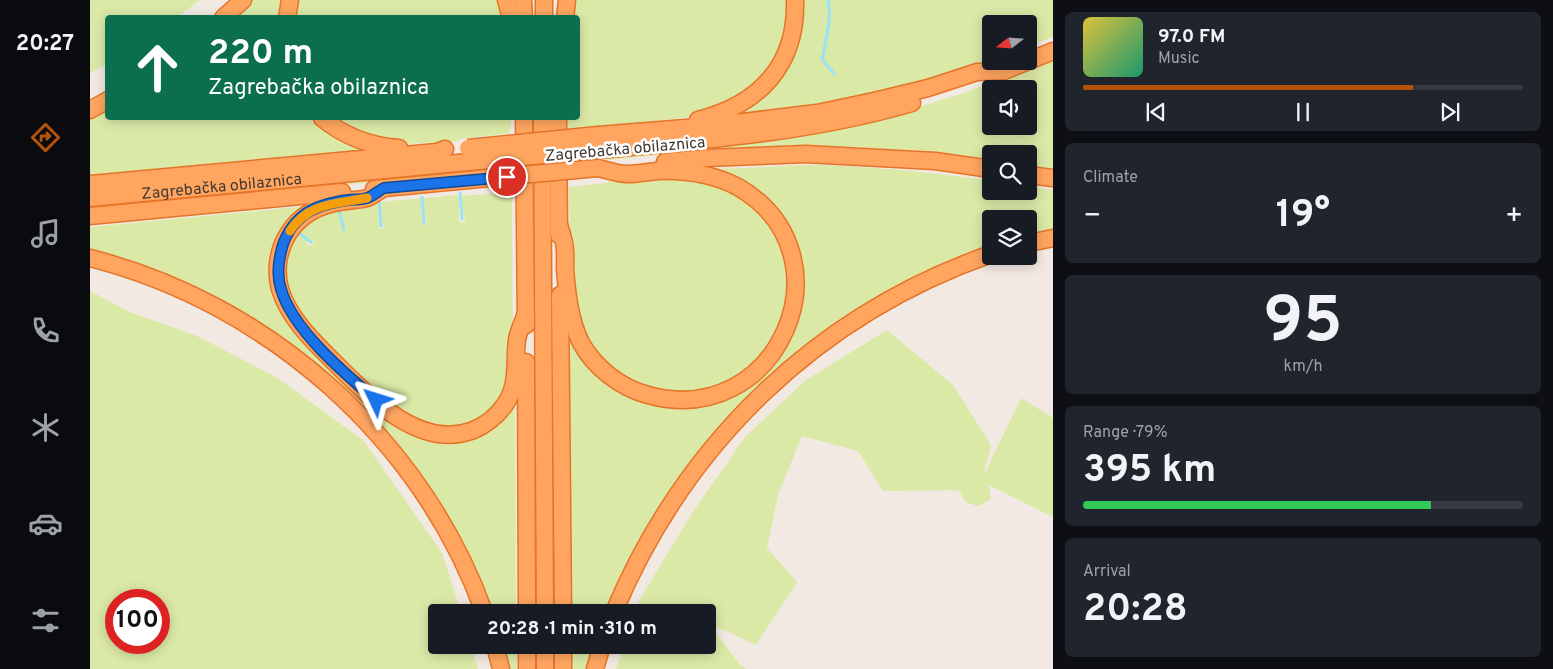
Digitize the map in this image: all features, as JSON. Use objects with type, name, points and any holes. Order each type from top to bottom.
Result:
[{"type":"highway","points":[[226,15],[243,0]]},
{"type":"highway","points":[[288,15],[290,0]]},
{"type":"highway","points":[[506,0],[510,15]]},
{"type":"highway","points":[[523,0],[524,15]]},
{"type":"highway","points":[[544,0],[544,15]]},
{"type":"highway","points":[[559,15],[560,0]]},
{"type":"highway","points":[[565,15],[567,0]]},
{"type":"highway","points":[[651,132],[660,126],[691,121],[727,111],[756,94],[771,78],[782,60],[792,35],[795,0]]},
{"type":"highway","name":"Zagrebačka obilaznica","points":[[90,198],[468,155],[598,143],[723,138],[798,129],[875,114],[932,97],[1053,52]]},
{"type":"highway","points":[[598,143],[651,132],[817,112],[928,88],[977,72],[1004,71]]},
{"type":"highway","points":[[90,110],[105,102]]},
{"type":"highway","points":[[325,120],[349,137],[372,144],[403,148],[437,147],[468,155]]},
{"type":"highway","points":[[542,120],[545,604]]},
{"type":"highway","points":[[558,120],[563,604]]},
{"type":"highway","points":[[524,126],[527,604]]},
{"type":"highway","points":[[90,184],[427,153],[445,149]]},
{"type":"highway","name":"Zagrebačka obilaznica","points":[[90,216],[706,158],[806,154],[934,161],[982,168]]},
{"type":"highway","points":[[559,225],[564,243],[570,306],[577,334],[597,364],[629,388],[659,398],[673,400],[706,397],[722,392],[746,379],[758,370],[777,348],[793,309],[795,279],[786,240],[763,206],[739,188],[728,182],[708,176],[672,171],[626,174],[598,168]]},
{"type":"highway","points":[[1037,176],[1053,178]]},
{"type":"highway","points":[[384,188],[366,198],[329,203],[305,215],[292,227],[282,246],[279,261],[278,275],[280,288],[291,313],[320,347],[360,387],[394,415],[421,430],[446,435],[475,430],[494,417],[507,402],[511,394],[516,370],[517,338],[526,315]]},
{"type":"highway","points":[[1037,241],[1053,238]]},
{"type":"highway","points":[[90,258],[134,271],[214,305],[290,353],[325,381],[380,436],[410,475],[436,514],[457,552],[481,604]]},
{"type":"highway","points":[[617,604],[648,542],[683,485],[721,436],[755,399],[804,356],[849,324],[899,295],[942,274],[982,258]]},
{"type":"highway","points":[[497,654],[501,669]]},
{"type":"highway","points":[[527,654],[527,669]]},
{"type":"highway","points":[[545,654],[545,669]]},
{"type":"highway","points":[[563,654],[563,669]]},
{"type":"highway","points":[[595,669],[599,654]]},
{"type":"green space","points":[[90,0],[200,0],[180,15],[105,15],[105,65],[90,73]]},
{"type":"green space","points":[[251,0],[284,0],[281,15],[234,15]]},
{"type":"green space","points":[[297,0],[500,0],[504,15],[294,15]]},
{"type":"green space","points":[[572,0],[788,0],[786,32],[772,65],[750,90],[704,113],[688,117],[568,129],[568,120],[580,120],[580,15],[570,15]]},
{"type":"green space","points":[[802,0],[1053,0],[1053,37],[1038,43],[1038,15],[982,15],[982,63],[895,88],[796,107],[730,117],[758,101],[773,88],[790,63],[800,32]]},
{"type":"green space","points":[[1053,59],[1053,170],[1037,168],[1037,145],[982,145],[982,160],[896,150],[826,146],[778,146],[608,160],[609,156],[886,117],[982,86],[982,135],[1037,135],[1037,80],[998,80],[1024,70],[1038,70],[1038,65]]},
{"type":"green space","points":[[105,107],[105,120],[316,120],[332,134],[368,152],[90,177],[90,117]]},
{"type":"green space","points":[[334,120],[511,120],[511,130],[509,133],[512,133],[459,139],[459,141],[405,144],[365,137]]},
{"type":"green space","points":[[809,165],[923,172],[982,180],[982,200],[1037,200],[1037,187],[1053,190],[1053,231],[1037,236],[1037,210],[982,210],[982,253],[925,275],[737,411],[613,604],[568,604],[567,329],[645,402],[665,406],[684,406],[719,400],[751,383],[778,355],[795,323],[799,309],[800,292],[796,249],[715,169]]},
{"type":"green space","points":[[459,170],[460,174],[90,209],[90,204]]},
{"type":"green space","points":[[642,178],[692,179],[734,192],[764,219],[782,247],[789,286],[782,324],[765,353],[726,384],[682,394],[636,385],[618,374],[603,360],[591,346],[582,330],[577,313],[570,259],[569,187],[608,183],[609,180]]},
{"type":"green space","points":[[512,192],[513,359],[502,400],[480,420],[447,430],[405,416],[361,379],[302,318],[287,291],[284,264],[296,232],[308,241],[306,243],[310,246],[315,242],[297,231],[308,220],[338,207],[339,214],[339,207],[378,202],[379,229],[384,228],[380,202],[421,198],[422,225],[427,225],[426,220],[424,220],[422,198],[459,195],[459,222],[465,223],[464,215],[462,215],[461,196]]},
{"type":"green space","points":[[307,206],[281,235],[290,322],[432,441],[515,403],[516,604],[485,604],[457,540],[308,361],[90,252],[90,227]]},
{"type":"green space","points":[[90,291],[130,312],[197,336],[276,377],[363,440],[442,553],[458,604],[428,604],[428,654],[474,654],[478,669],[90,669]]},
{"type":"green space","points":[[887,330],[953,385],[991,445],[983,477],[1021,398],[1053,418],[1053,517],[989,485],[991,499],[978,506],[967,503],[958,490],[883,491],[858,451],[802,436],[778,495],[767,548],[797,582],[756,645],[716,627],[716,604],[638,604],[694,510],[746,436],[806,380]]},
{"type":"green space","points":[[716,633],[741,666],[747,669],[616,669],[621,654],[716,654]]},
{"type":"green space","points":[[503,654],[517,654],[517,669],[507,669]]},
{"type":"green space","points":[[568,654],[593,654],[589,669],[569,669]]},
{"type":"waterway","points":[[828,0],[829,22],[822,59],[834,74]]},
{"type":"waterway","points":[[460,193],[462,219]]},
{"type":"waterway","points":[[422,197],[424,223]]},
{"type":"waterway","points":[[379,201],[381,226]]},
{"type":"waterway","points":[[338,206],[344,230]]},
{"type":"waterway","points":[[296,231],[311,242]]},
{"type":"slow traffic","points":[[290,231],[305,215],[322,206],[329,203],[367,198]]},
{"type":"route","points":[[376,400],[340,368],[306,333],[285,302],[278,275],[279,261],[282,246],[292,227],[312,210],[329,203],[366,198],[384,188],[507,177]]}]
